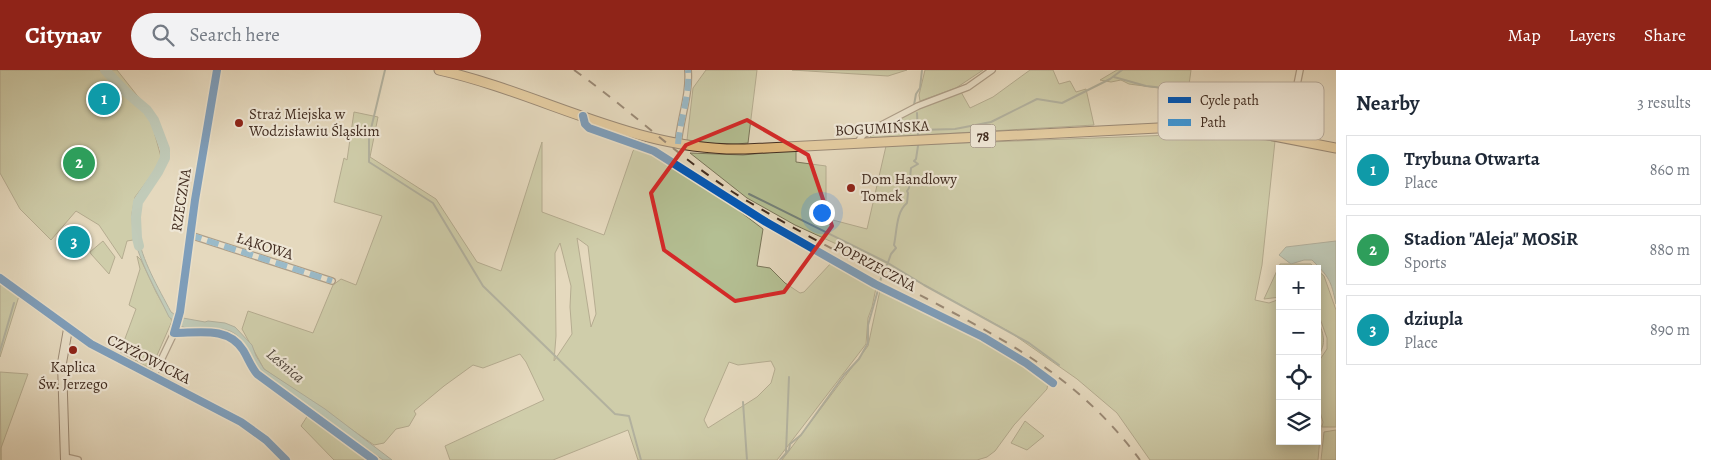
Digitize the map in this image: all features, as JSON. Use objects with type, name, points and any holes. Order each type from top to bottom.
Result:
[{"type":"main road","name":"BOGUMIŃSKA","points":[[439,70],[481,81],[636,135],[678,144],[723,150],[1158,128]]},
{"type":"main road","name":"BOGUMIŃSKA","points":[[1292,140],[1336,148]]},
{"type":"street","name":"RZECZNA","points":[[153,377],[175,328],[180,312],[190,235],[217,70]]},
{"type":"street","points":[[678,144],[688,70]]},
{"type":"street","points":[[857,143],[868,132],[918,106],[968,86],[992,70]]},
{"type":"street","name":"POPRZECZNA","points":[[583,116],[585,124],[589,128],[654,152],[766,222],[875,284],[983,337],[1026,363],[1053,384]]},
{"type":"street","name":"ŁĄKOWA","points":[[190,235],[332,281]]},
{"type":"street","name":"CZYŻOWICKA","points":[[0,278],[78,336],[241,422],[266,440],[286,460]]},
{"type":"street","points":[[68,329],[62,362],[65,459],[78,460]]},
{"type":"street","points":[[64,352],[78,336]]},
{"type":"highlighted area","points":[[747,120],[808,155],[832,226],[784,292],[735,301],[664,250],[651,193],[686,145]]},
{"type":"green space","points":[[0,70],[102,70],[123,92],[103,70],[117,70],[155,118],[166,144],[163,149],[155,135],[161,157],[156,169],[135,197],[132,213],[133,240],[127,241],[122,259],[99,225],[76,211],[51,240],[20,209],[0,173]]},
{"type":"green space","points":[[706,70],[757,70],[748,143],[714,146],[687,140],[693,88]]},
{"type":"green space","points":[[792,70],[907,70],[888,76]]},
{"type":"green space","points":[[925,70],[983,70],[956,88],[920,101],[919,95]]},
{"type":"green space","points":[[1030,70],[1053,70],[1059,84],[1070,81],[1076,92],[1086,89],[1094,125],[871,138],[870,134],[892,121],[961,92],[970,108],[993,97]]},
{"type":"green space","points":[[1117,70],[1191,70],[1189,82],[1158,82],[1158,88],[1129,84],[1121,80],[1111,82],[1100,80]]},
{"type":"green space","points":[[354,112],[378,117],[370,157],[436,199],[477,262],[501,271],[542,142],[542,212],[604,235],[633,151],[637,146],[738,207],[738,210],[763,229],[757,266],[770,268],[785,283],[800,293],[804,292],[832,262],[876,288],[868,318],[866,344],[777,460],[638,460],[628,430],[553,460],[450,460],[445,446],[544,400],[526,362],[520,354],[483,368],[473,365],[414,411],[416,414],[409,426],[396,429],[384,443],[374,445],[264,369],[242,329],[248,311],[313,333],[333,285],[341,279],[356,285],[382,216],[334,202],[344,158],[347,160]],"holes":[[[577,238],[588,246],[596,314],[591,327]],[[560,243],[571,286],[572,334],[554,361],[556,336],[555,253]],[[771,361],[775,369],[771,383],[757,397],[708,428],[704,420],[729,362],[738,365]]]},
{"type":"green space","points":[[1158,136],[1158,140],[1275,141],[1262,265],[1255,300],[1269,303],[1276,300],[1276,445],[1319,445],[1318,460],[1150,460],[1117,413],[1077,379],[1010,332],[917,281],[795,225],[747,198],[690,153],[743,155],[796,150],[796,162],[826,166],[826,203],[829,219],[867,229],[886,146]]},
{"type":"green space","points":[[103,241],[115,257],[109,274],[90,252]]},
{"type":"green space","points":[[137,256],[141,260],[172,321],[151,369],[120,352],[136,309],[129,305],[140,269]]},
{"type":"green space","points":[[1311,264],[1312,265],[1280,265]]},
{"type":"green space","points":[[1276,273],[1276,298],[1264,299]]},
{"type":"green space","points":[[1321,273],[1324,276],[1336,310],[1336,427],[1322,427],[1321,358],[1327,349],[1327,338],[1321,321]]},
{"type":"green space","points":[[0,283],[19,296],[0,357]]},
{"type":"green space","points":[[880,290],[987,344],[1048,382],[1047,389],[1014,425],[995,451],[987,457],[977,460],[782,460],[868,346]]},
{"type":"green space","points":[[1321,328],[1323,333],[1321,350]]},
{"type":"green space","points":[[0,372],[28,374],[1,448],[1,460]]},
{"type":"green space","points":[[308,415],[368,460],[334,460],[301,426]]},
{"type":"green space","points":[[1025,421],[1044,436],[1027,450],[1011,443]]},
{"type":"green space","points":[[1336,430],[1336,460],[1321,460],[1324,432]]},
{"type":"water","points":[[133,234],[138,234],[143,253],[156,284],[171,312],[174,314],[173,320],[169,317],[149,276]]},
{"type":"water","points":[[1336,241],[1336,304],[1333,289],[1321,270],[1321,265],[1317,265],[1312,260],[1291,264],[1279,255],[1286,247]]},
{"type":"water","points":[[183,318],[225,323],[235,327],[252,345],[264,369],[325,409],[392,460],[383,460],[270,379],[255,365],[242,341],[235,334],[224,329],[186,328],[180,326]]},
{"type":"waterway","name":"Leśnica","points":[[105,70],[147,110],[154,120],[165,149],[165,158],[158,172],[138,202],[136,217],[139,246]]},
{"type":"waterway","points":[[385,70],[369,137],[369,162],[433,203],[483,286],[615,414],[629,416],[641,460]]},
{"type":"waterway","points":[[914,105],[916,94],[920,88],[922,70]]},
{"type":"waterway","points":[[918,130],[955,129],[991,122],[1037,99],[1062,103],[1110,79],[1122,70]]},
{"type":"waterway","points":[[1114,77],[1158,87]]},
{"type":"waterway","points":[[917,113],[918,135]]},
{"type":"waterway","points":[[886,268],[891,254],[896,248],[894,245],[898,222],[901,211],[907,203],[911,168],[918,164],[914,161],[918,146]]},
{"type":"waterway","points":[[749,194],[888,263],[1029,343],[1059,365]]},
{"type":"waterway","points":[[880,283],[881,278]]},
{"type":"waterway","points":[[780,460],[789,450],[790,444],[801,435],[844,375],[859,359],[868,343],[868,325],[878,290]]},
{"type":"waterway","points":[[0,351],[14,303]]},
{"type":"waterway","points":[[786,452],[789,377]]},
{"type":"waterway","points":[[743,402],[747,460]]},
{"type":"railway","points":[[574,70],[704,172],[749,202],[1021,351],[1072,388],[1095,409],[1140,460]]},
{"type":"marked path","points":[[678,144],[688,89],[688,70]]},
{"type":"marked path","points":[[190,235],[332,281]]},
{"type":"cycle path","points":[[217,70],[195,200],[180,312],[174,333],[212,332],[229,337],[237,342],[257,374],[374,460]]},
{"type":"cycle path","points":[[583,116],[585,124],[589,128],[654,151],[766,222],[875,284],[983,337],[1026,363],[1053,383]]},
{"type":"cycle path","points":[[0,278],[91,344],[241,422],[266,440],[286,460]]},
{"type":"place","name":"Trybuna Otwarta","points":[[104,99]]},
{"type":"place","name":"Straż Miejska w Wodzisławiu Śląskim","points":[[239,123]]},
{"type":"place","name":"Stadion \"Aleja\" MOSiR","points":[[79,163]]},
{"type":"place","name":"Dom Handlowy Tomek","points":[[851,188]]},
{"type":"place","name":"dziupla","points":[[74,242]]},
{"type":"place","name":"Kaplica Św. Jerzego","points":[[73,350]]}]
